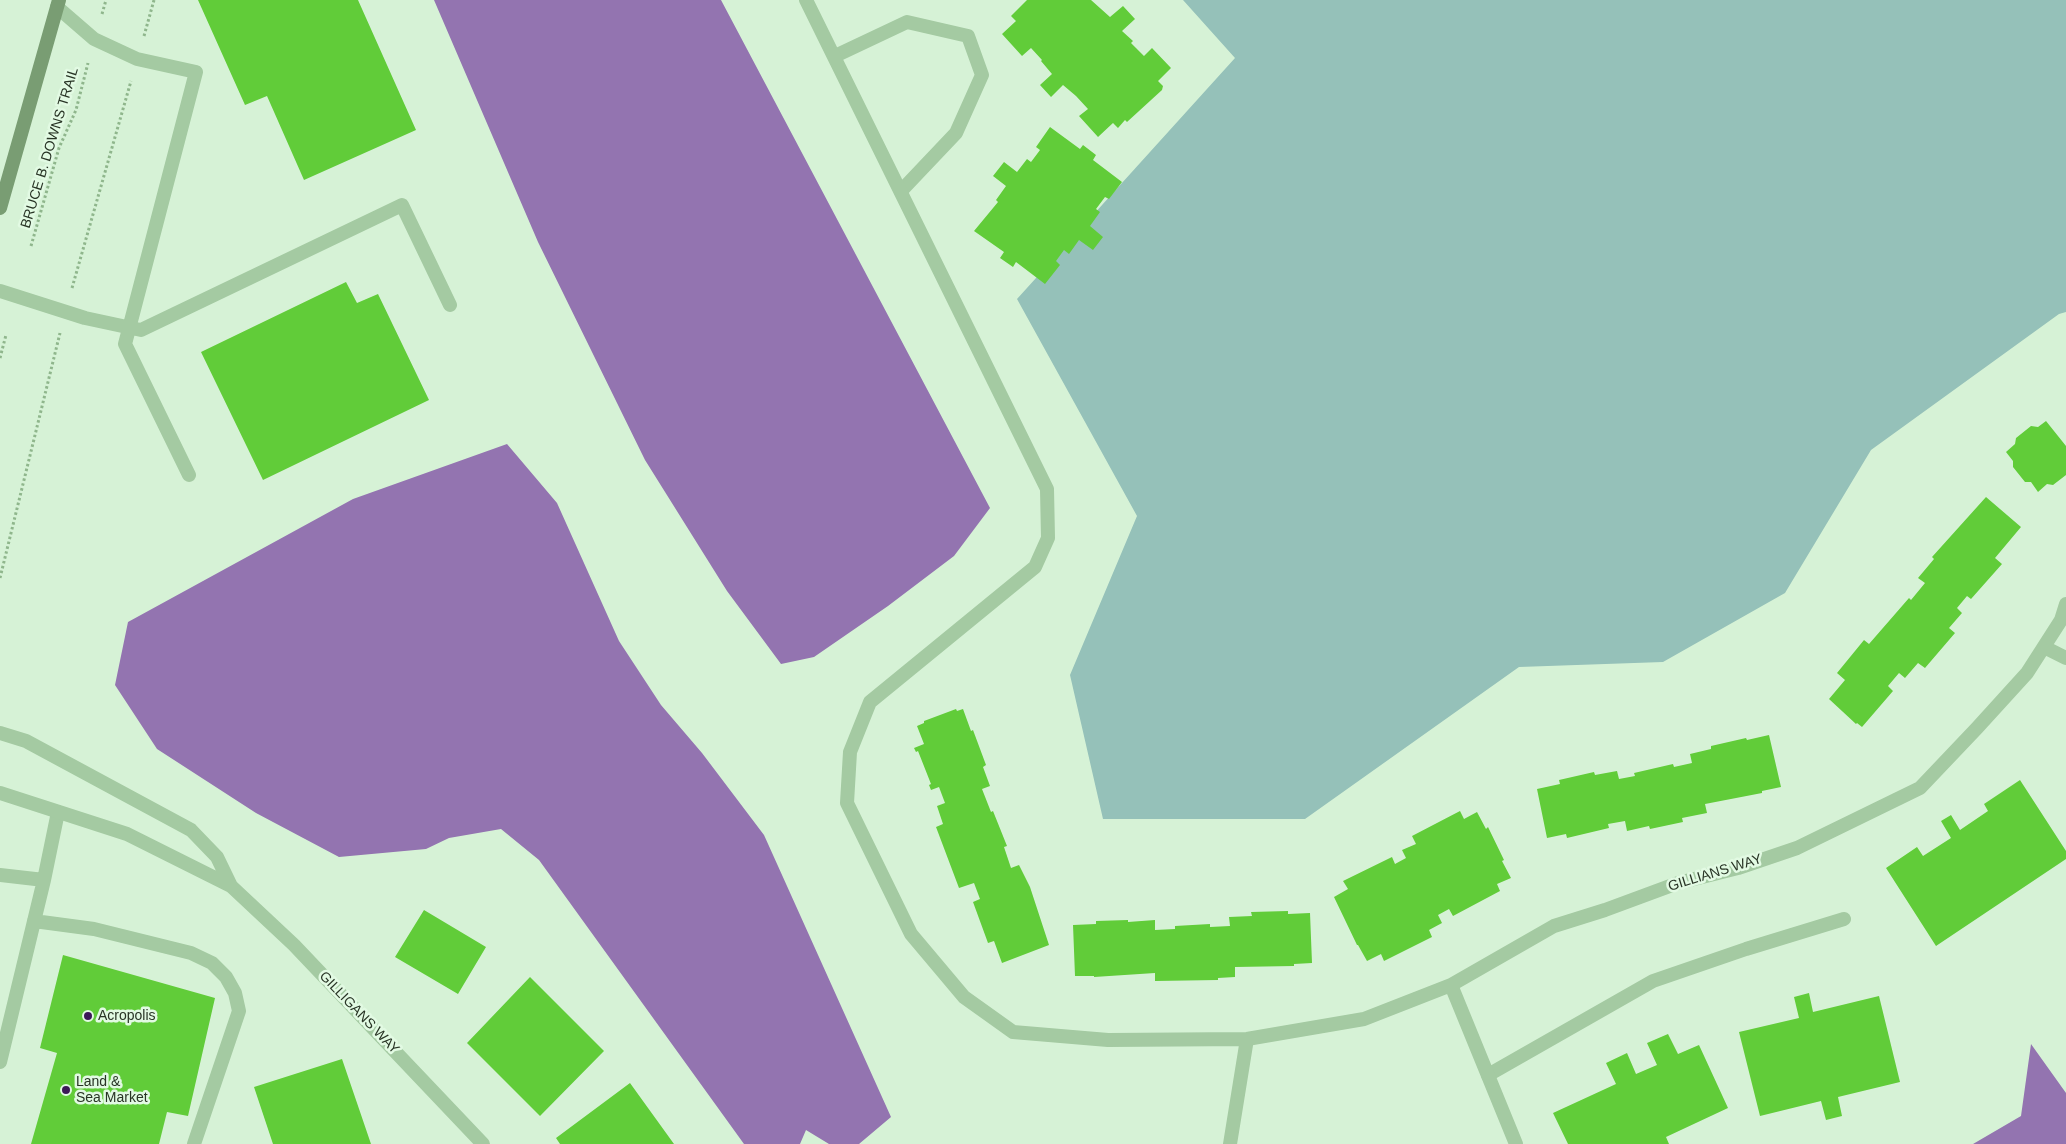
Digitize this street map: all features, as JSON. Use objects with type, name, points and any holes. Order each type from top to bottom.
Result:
[{"type":"main road","points":[[0,208],[58,3]]},
{"type":"street","name":"GILLIANS WAY","points":[[806,0],[836,56],[1047,489],[1048,538],[1035,567],[870,702],[850,752],[847,802],[911,934],[964,997],[1013,1032],[1108,1040],[1247,1039],[1364,1019],[1451,985],[1554,926],[1605,910],[1678,883],[1738,868],[1796,848],[1920,788],[2027,672],[2061,620],[2066,604]]},
{"type":"street","points":[[58,3],[94,39],[138,59],[196,72],[125,344],[189,474]]},
{"type":"street","points":[[836,56],[906,22],[968,36],[982,75],[956,132],[901,191]]},
{"type":"street","points":[[0,291],[65,312],[142,330],[402,205],[450,305]]},
{"type":"street","points":[[2044,647],[2066,658]]},
{"type":"street","name":"GILLIGANS WAY","points":[[0,733],[26,741],[191,830],[217,856],[231,886]]},
{"type":"street","name":"GILLIGANS WAY","points":[[0,793],[127,834],[231,886],[294,944],[483,1144]]},
{"type":"street","points":[[0,1062],[44,880],[58,812]]},
{"type":"street","points":[[0,875],[44,880]]},
{"type":"street","points":[[1488,1074],[1653,981],[1746,949],[1844,919]]},
{"type":"street","points":[[34,921],[94,929],[191,953],[212,962],[226,977],[235,994],[239,1010],[194,1144]]},
{"type":"street","points":[[1451,985],[1516,1144]]},
{"type":"street","points":[[1230,1144],[1247,1039]]},
{"type":"path","name":"BRUCE B. DOWNS TRAIL","points":[[31,246],[60,148],[76,110],[106,0]]},
{"type":"path","points":[[0,578],[65,312],[154,0]]},
{"type":"path","points":[[0,358],[6,335]]},
{"type":"shaded area","points":[[434,0],[721,0],[990,508],[954,556],[888,606],[814,657],[781,664],[727,591],[645,460],[538,242]]},
{"type":"shaded area","points":[[1183,0],[2066,0],[2066,312],[2059,314],[1871,450],[1785,593],[1663,662],[1519,667],[1305,819],[1103,819],[1070,675],[1137,516],[1017,299],[1235,58]]},
{"type":"shaded area","points":[[507,444],[557,503],[619,641],[661,705],[702,753],[764,835],[891,1117],[859,1144],[829,1144],[806,1130],[800,1144],[744,1144],[539,860],[501,829],[449,838],[426,849],[339,857],[256,813],[157,749],[115,685],[128,622],[353,499]]},
{"type":"shaded area","points":[[2031,1044],[2066,1093],[2066,1144],[1973,1144],[2021,1116]]},
{"type":"building","points":[[198,0],[358,0],[416,130],[304,180],[267,96],[245,105]]},
{"type":"building","points":[[1027,0],[1091,0],[1110,17],[1123,6],[1135,19],[1122,31],[1133,41],[1131,43],[1144,56],[1152,48],[1171,68],[1158,81],[1163,86],[1162,90],[1127,122],[1125,120],[1118,128],[1113,123],[1098,137],[1079,116],[1088,109],[1076,96],[1063,85],[1051,97],[1040,85],[1052,74],[1042,60],[1031,48],[1022,56],[1002,34],[1016,21],[1011,16]]},
{"type":"building","points":[[1050,127],[1080,149],[1083,145],[1096,155],[1093,160],[1122,182],[1109,199],[1105,197],[1096,209],[1100,212],[1090,226],[1103,237],[1093,250],[1079,240],[1069,254],[1064,250],[1056,261],[1060,265],[1045,284],[1016,262],[1013,267],[1000,258],[1004,252],[974,231],[998,202],[996,200],[1006,186],[993,176],[1004,162],[1017,172],[1027,159],[1031,162],[1040,150],[1036,147]]},
{"type":"building","points":[[346,282],[357,303],[378,294],[429,400],[263,480],[201,352]]},
{"type":"building","points":[[2046,421],[2066,446],[2066,475],[2053,485],[2047,484],[2038,492],[2031,482],[2025,482],[2013,467],[2013,461],[2006,452],[2015,444],[2016,438],[2031,426],[2038,427]]},
{"type":"building","points":[[1986,497],[2021,527],[1995,558],[2002,564],[1971,599],[1967,596],[1957,608],[1962,613],[1949,628],[1955,633],[1925,668],[1918,663],[1905,678],[1899,673],[1888,686],[1893,691],[1862,727],[1856,724],[1829,699],[1845,680],[1837,673],[1864,640],[1869,644],[1909,598],[1911,600],[1925,583],[1918,578],[1934,559],[1932,557]]},
{"type":"building","points":[[956,709],[957,711],[963,709],[971,731],[973,730],[986,765],[983,767],[990,786],[982,789],[1007,846],[1004,847],[1011,868],[1019,865],[1030,887],[1049,945],[1002,963],[994,941],[988,943],[973,902],[980,899],[974,883],[959,888],[936,827],[943,824],[937,806],[945,803],[939,787],[931,790],[929,785],[931,784],[918,751],[916,752],[914,748],[924,744],[917,726],[924,723],[924,721]]},
{"type":"building","points":[[1769,735],[1781,787],[1762,791],[1762,793],[1705,804],[1707,813],[1682,818],[1683,822],[1650,829],[1649,826],[1627,831],[1625,821],[1608,824],[1609,828],[1567,838],[1566,834],[1547,838],[1537,789],[1560,784],[1559,780],[1594,772],[1595,775],[1617,771],[1619,779],[1635,776],[1634,773],[1673,764],[1674,767],[1692,763],[1690,754],[1711,749],[1711,746]]},
{"type":"building","points":[[2020,780],[2066,851],[2066,859],[1936,946],[1886,868],[1917,847],[1923,856],[1951,838],[1941,821],[1951,815],[1960,830],[1988,811],[1984,804]]},
{"type":"building","points":[[1460,811],[1464,819],[1477,812],[1486,829],[1488,827],[1511,878],[1497,884],[1500,891],[1453,916],[1449,909],[1438,915],[1442,923],[1429,930],[1432,937],[1384,961],[1381,954],[1367,961],[1357,945],[1334,897],[1348,889],[1343,881],[1392,857],[1395,864],[1406,858],[1402,850],[1416,844],[1412,836]]},
{"type":"building","points":[[424,910],[486,947],[458,994],[395,957]]},
{"type":"building","points":[[1288,911],[1288,914],[1310,913],[1312,963],[1294,964],[1294,966],[1235,967],[1235,977],[1218,978],[1218,980],[1155,981],[1155,973],[1094,977],[1075,976],[1073,925],[1096,924],[1096,921],[1128,920],[1128,922],[1155,920],[1155,930],[1175,929],[1175,926],[1210,924],[1210,927],[1230,926],[1229,917],[1252,916],[1251,912]]},
{"type":"building","points":[[63,955],[215,998],[188,1116],[167,1112],[159,1144],[31,1144],[57,1053],[40,1048]]},
{"type":"building","points":[[530,977],[604,1051],[540,1116],[467,1043]]},
{"type":"building","points":[[1809,993],[1813,1012],[1879,996],[1900,1082],[1838,1097],[1842,1116],[1826,1120],[1821,1101],[1760,1116],[1739,1032],[1799,1018],[1794,997]]},
{"type":"building","points":[[1668,1034],[1678,1054],[1699,1045],[1728,1108],[1666,1137],[1669,1144],[1568,1144],[1553,1113],[1616,1084],[1606,1063],[1627,1053],[1636,1074],[1657,1065],[1647,1043]]},
{"type":"building","points":[[342,1059],[371,1144],[273,1144],[254,1087]]},
{"type":"building","points":[[630,1083],[674,1144],[560,1144],[556,1138]]},
{"type":"place","name":"Acropolis","points":[[88,1016]]},
{"type":"place","name":"Land & Sea Market","points":[[66,1090]]}]
